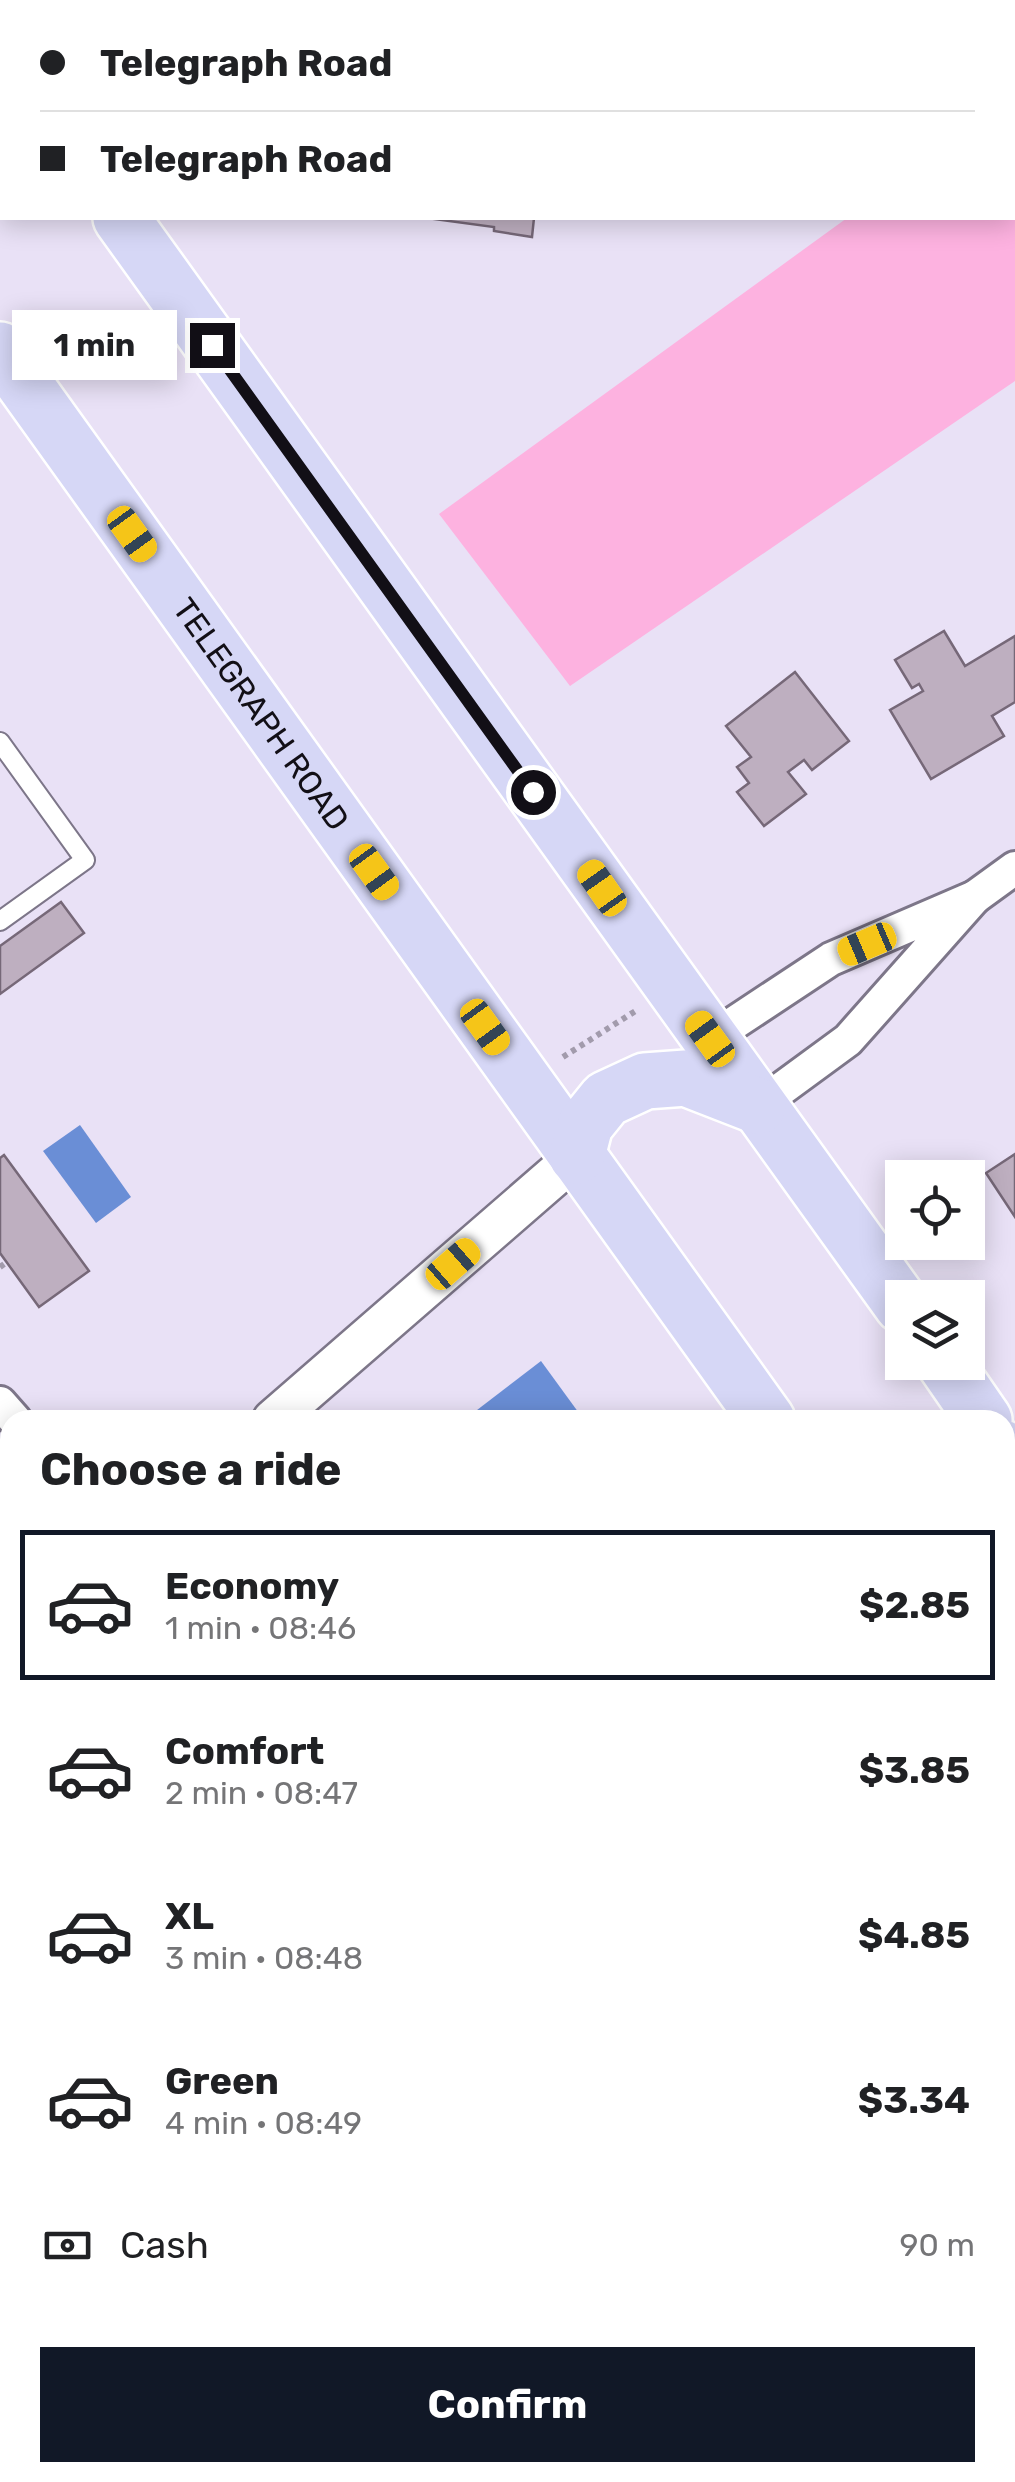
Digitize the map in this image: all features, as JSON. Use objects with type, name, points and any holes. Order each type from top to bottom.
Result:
[{"type":"highway","points":[[122,220],[885,1282]]},
{"type":"highway","name":"TELEGRAPH ROAD","points":[[0,350],[760,1410]]},
{"type":"highway","points":[[577,1156],[586,1125],[606,1100],[645,1080],[686,1078],[758,1106]]},
{"type":"highway","points":[[956,1380],[977,1410]]},
{"type":"street","points":[[758,1106],[848,1040],[975,897],[1015,868]]},
{"type":"street","points":[[710,1039],[831,959],[975,897]]},
{"type":"street","points":[[285,1410],[577,1156]]},
{"type":"lane","points":[[0,742],[85,860],[0,922]]},
{"type":"path","points":[[561,1058],[646,1004]]},
{"type":"shaded area","points":[[844,220],[1015,220],[1015,381],[570,686],[439,514]]},
{"type":"water","points":[[80,1125],[131,1197],[96,1223],[43,1151]]},
{"type":"water","points":[[541,1361],[577,1410],[477,1410]]},
{"type":"building","points":[[442,220],[534,220],[532,237],[494,231],[494,227]]},
{"type":"building","points":[[944,631],[965,666],[1015,636],[1015,702],[992,716],[1004,736],[931,779],[890,710],[923,691],[919,684],[912,688],[895,660]]},
{"type":"building","points":[[795,672],[849,741],[812,770],[804,760],[788,772],[806,794],[764,826],[737,792],[749,783],[737,767],[751,757],[726,726]]},
{"type":"building","points":[[61,902],[84,933],[0,994],[0,946]]},
{"type":"building","points":[[1015,1154],[1015,1217],[986,1173]]},
{"type":"building","points":[[4,1155],[89,1271],[39,1307],[0,1253],[0,1158]]},
{"type":"route","points":[[212,345],[533,792]]}]
